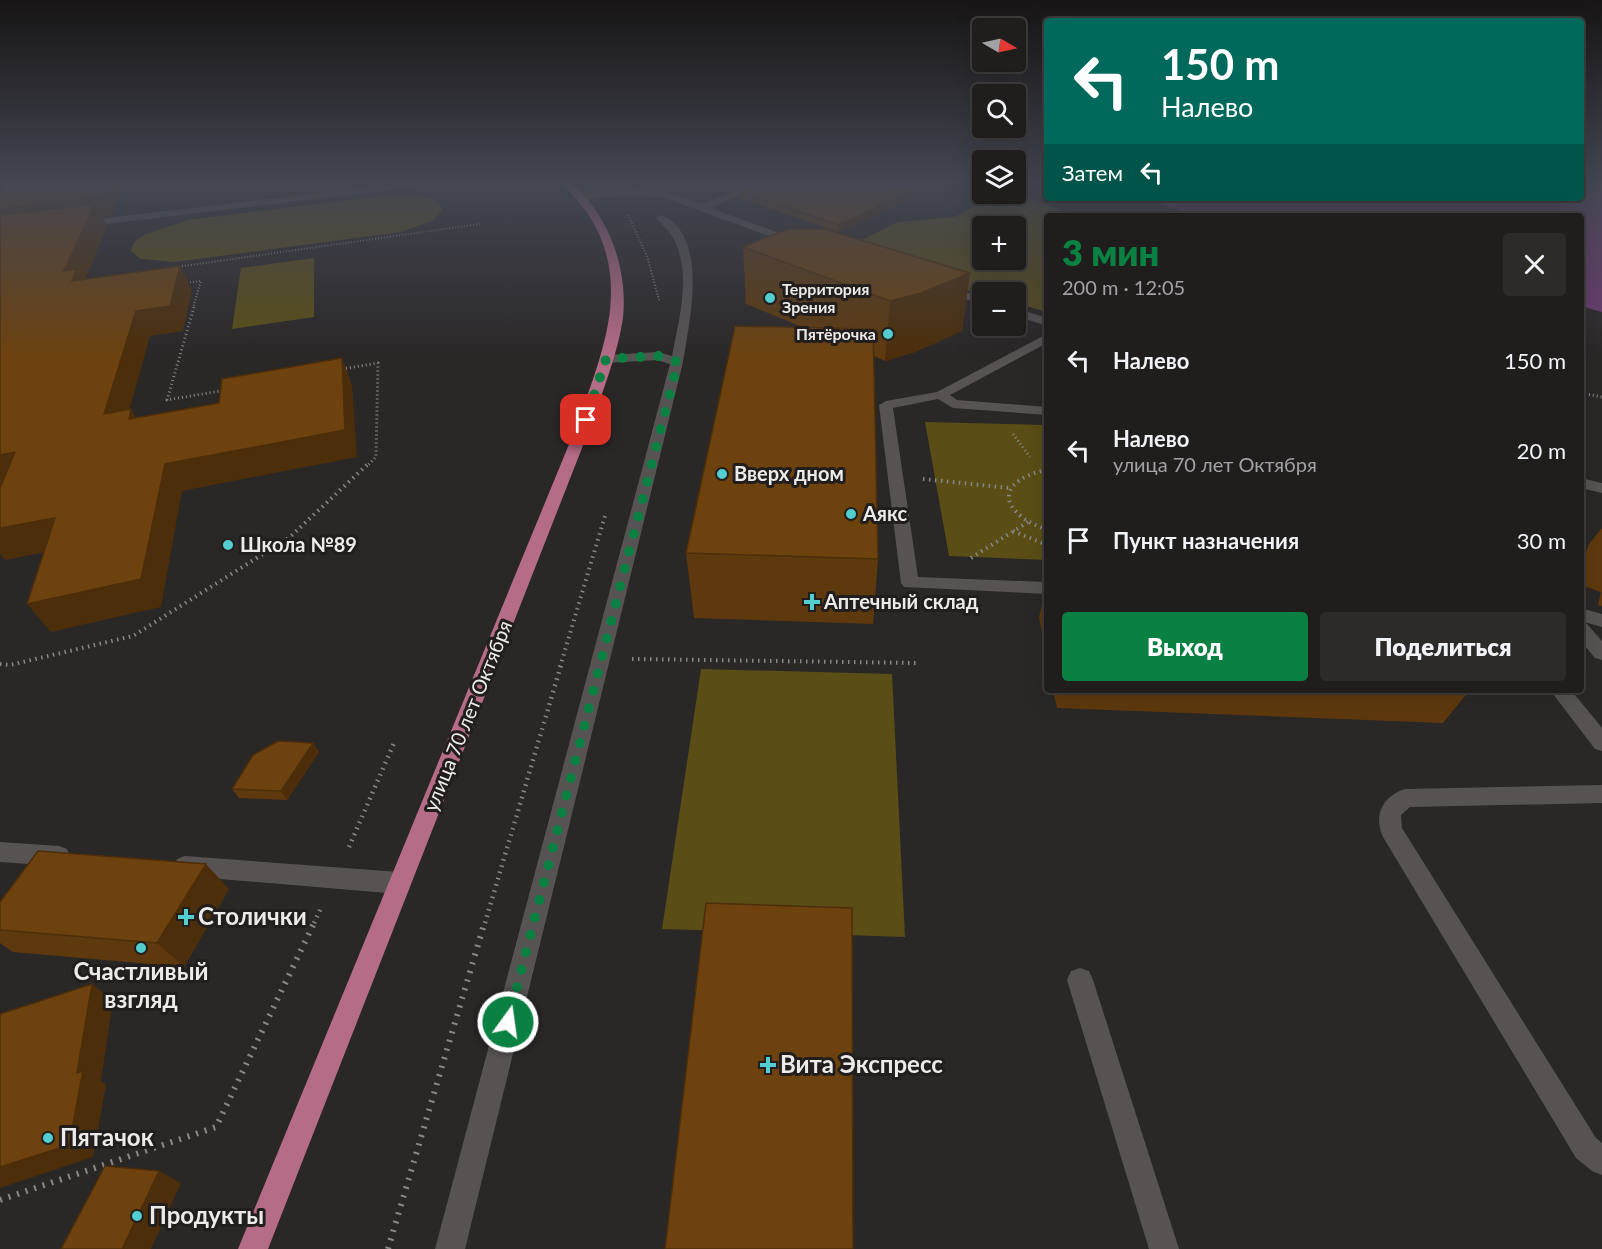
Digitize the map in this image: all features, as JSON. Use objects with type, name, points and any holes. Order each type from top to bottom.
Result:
[{"type":"main road","name":"улица 70 лет Октября","points":[[253,1249],[586,420],[606,359],[617,315],[615,268],[607,242]]},
{"type":"street","points":[[450,1249],[678,362],[690,282],[686,254],[681,242]]},
{"type":"street","points":[[794,242],[810,248]]},
{"type":"street","points":[[938,287],[972,298]]},
{"type":"street","points":[[1026,315],[1044,321]]},
{"type":"street","points":[[1044,340],[941,395],[886,405],[910,583],[1044,588]]},
{"type":"street","points":[[606,359],[658,356],[678,362]]},
{"type":"street","points":[[941,395],[953,404],[1044,411]]},
{"type":"street","points":[[1584,484],[1602,488]]},
{"type":"street","points":[[1584,615],[1602,621]]},
{"type":"street","points":[[1584,632],[1602,653]]},
{"type":"street","points":[[1562,693],[1602,743]]},
{"type":"street","points":[[1601,795],[1405,798],[1390,811],[1391,831],[1586,1148],[1602,1161]]},
{"type":"street","points":[[0,852],[81,858]]},
{"type":"street","points":[[162,864],[399,883]]},
{"type":"street","points":[[1080,980],[1164,1249]]},
{"type":"path","points":[[176,267],[351,242]]},
{"type":"path","points":[[644,242],[655,278],[661,309],[650,357]]},
{"type":"path","points":[[178,284],[201,281],[167,400],[226,390]]},
{"type":"path","points":[[0,664],[10,665],[133,636],[290,537],[376,457],[378,363],[331,371]]},
{"type":"path","points":[[1584,394],[1602,397]]},
{"type":"path","points":[[1044,470],[1032,472],[1018,478],[1010,488],[1008,499],[1015,511],[1028,522],[1044,529]]},
{"type":"path","points":[[896,478],[935,479],[1010,488]]},
{"type":"path","points":[[388,1249],[606,513]]},
{"type":"path","points":[[974,585],[971,557],[1028,522]]},
{"type":"path","points":[[1013,531],[1044,544]]},
{"type":"path","points":[[601,657],[918,663]]},
{"type":"path","points":[[0,1200],[216,1127],[335,878],[394,742]]},
{"type":"shaded area","points":[[134,242],[324,242],[175,262],[141,259],[131,251]]},
{"type":"shaded area","points":[[857,242],[972,242],[972,270],[1026,270],[1026,242],[1044,242],[1044,311],[1026,306],[1026,282],[972,282],[972,291],[839,251]]},
{"type":"shaded area","points":[[1584,242],[1602,242],[1602,312],[1584,307]]},
{"type":"shaded area","points":[[314,258],[314,317],[232,329],[241,268]]},
{"type":"shaded area","points":[[925,422],[1044,425],[1044,560],[949,556]]},
{"type":"shaded area","points":[[701,669],[892,674],[905,937],[662,929]]},
{"type":"building","points":[[0,242],[77,242],[64,271],[76,269],[72,281],[180,266],[170,306],[136,311],[104,414],[131,409],[129,419],[219,403],[222,379],[342,358],[345,430],[165,464],[141,579],[27,604],[55,518],[0,528],[0,488],[15,452],[0,455]]},
{"type":"building","points":[[755,242],[868,242],[970,273],[921,293],[890,301],[743,247]]},
{"type":"building","points":[[735,326],[873,329],[878,559],[686,553]]},
{"type":"building","points":[[278,741],[313,743],[281,791],[232,789],[253,755]]},
{"type":"building","points":[[38,851],[206,864],[157,943],[0,930],[0,902]]},
{"type":"building","points":[[706,903],[852,908],[853,1249],[665,1249]]},
{"type":"building","points":[[92,984],[77,1073],[83,1071],[69,1145],[0,1167],[0,1014]]},
{"type":"building","points":[[105,1166],[159,1171],[122,1249],[61,1249]]},
{"type":"place","name":"Территория Зрения","points":[[770,298]]},
{"type":"place","name":"Пятёрочка","points":[[888,334]]},
{"type":"place","name":"Вверх дном","points":[[722,474]]},
{"type":"place","name":"Аякс","points":[[851,514]]},
{"type":"place","name":"Школа №89","points":[[228,545]]},
{"type":"place","name":"Аптечный склад","points":[[812,602]]},
{"type":"place","name":"Столички","points":[[186,917]]},
{"type":"place","name":"Счастливый взгляд","points":[[141,948]]},
{"type":"place","name":"Вита Экспресс","points":[[768,1065]]},
{"type":"place","name":"Пятачок","points":[[48,1138]]},
{"type":"place","name":"Продукты","points":[[137,1216]]},
{"type":"route","points":[[508,1022],[678,362],[658,356],[606,359],[586,420]]}]
